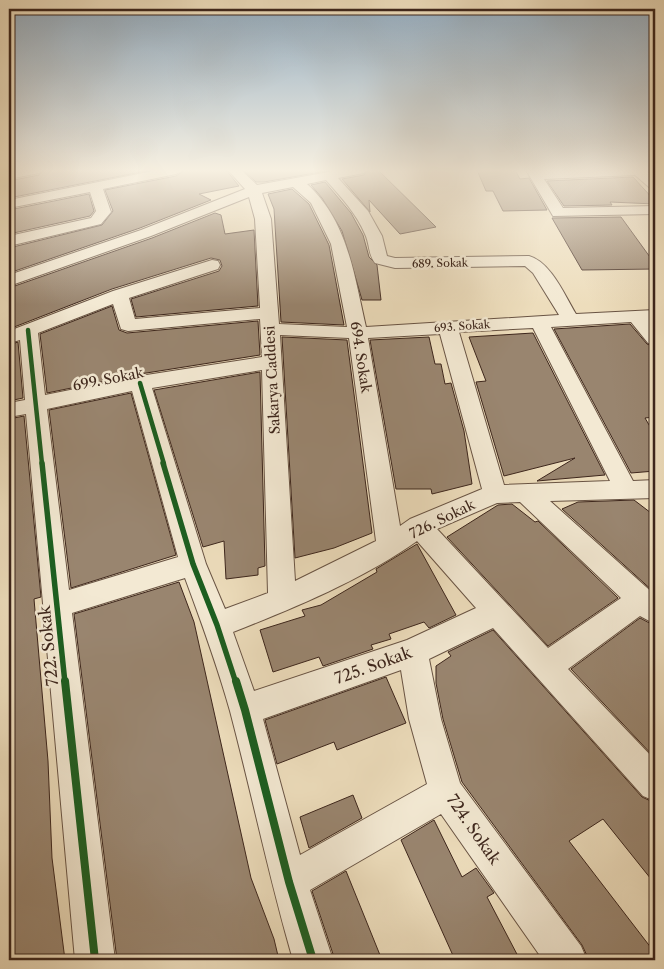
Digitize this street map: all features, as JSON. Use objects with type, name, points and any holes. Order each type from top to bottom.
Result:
[{"type":"street","points":[[9,241],[96,220],[101,215]]},
{"type":"street","points":[[9,281],[146,233],[191,215]]},
{"type":"street","name":"Sakarya Caddesi","points":[[262,215],[272,362],[282,600]]},
{"type":"street","name":"694. Sokak","points":[[326,215],[332,225],[339,244],[358,333],[390,546]]},
{"type":"street","name":"689. Sokak","points":[[363,215],[374,236],[377,254],[381,260],[395,263],[529,261],[540,270],[570,319]]},
{"type":"street","points":[[18,333],[119,294],[212,264]]},
{"type":"street","name":"693. Sokak","points":[[119,294],[128,325],[269,321],[358,333],[655,315]]},
{"type":"street","points":[[636,316],[655,339]]},
{"type":"street","points":[[539,321],[645,491]]},
{"type":"street","points":[[448,327],[495,494]]},
{"type":"street","name":"722. Sokak","points":[[18,333],[37,405],[56,606],[95,960]]},
{"type":"street","name":"699. Sokak","points":[[9,410],[140,384],[272,362]]},
{"type":"street","points":[[140,384],[193,564],[217,625],[245,710],[289,882],[313,960]]},
{"type":"street","name":"726. Sokak","points":[[217,625],[282,600],[390,546],[420,526],[495,494],[645,491]]},
{"type":"street","points":[[524,492],[648,606],[546,667]]},
{"type":"street","points":[[420,526],[546,667],[655,784]]},
{"type":"street","points":[[56,606],[193,564]]},
{"type":"street","name":"725. Sokak","points":[[245,710],[413,652],[497,612]]},
{"type":"street","name":"724. Sokak","points":[[413,652],[425,719],[446,792],[567,960]]},
{"type":"street","points":[[289,882],[446,792]]},
{"type":"building","points":[[9,215],[91,215],[90,216],[9,234]]},
{"type":"building","points":[[110,215],[172,215],[9,273],[9,248],[102,225]]},
{"type":"building","points":[[209,215],[221,215],[225,234],[254,230],[258,306],[136,317],[131,299],[219,271],[222,266],[220,260],[211,258],[112,289],[9,329],[9,288],[152,238]]},
{"type":"building","points":[[274,215],[314,215],[329,245],[344,325],[281,322]]},
{"type":"building","points":[[332,215],[352,215],[363,235],[369,257],[377,265],[381,300],[362,300],[342,231]]},
{"type":"building","points":[[383,215],[424,215],[436,227],[400,234]]},
{"type":"building","points":[[621,217],[655,264],[655,269],[582,270],[552,218]]},
{"type":"building","points":[[112,306],[119,330],[127,333],[258,321],[260,355],[140,374],[47,393],[40,334]]},
{"type":"building","points":[[630,324],[647,344],[655,347],[655,417],[645,418],[655,435],[655,471],[631,473],[554,329]]},
{"type":"building","points":[[533,333],[605,475],[537,481],[575,458],[504,476],[476,382],[486,381],[469,337]]},
{"type":"building","points":[[282,337],[347,340],[372,533],[334,548],[295,558]]},
{"type":"building","points":[[429,337],[435,364],[441,364],[445,384],[451,383],[464,431],[472,484],[432,494],[431,489],[396,489],[370,340]]},
{"type":"building","points":[[18,342],[23,398],[9,401],[9,345]]},
{"type":"building","points":[[260,372],[265,566],[258,568],[258,575],[226,579],[224,541],[203,547],[154,390]]},
{"type":"building","points":[[131,393],[176,555],[71,588],[49,410]]},
{"type":"building","points":[[24,416],[41,597],[34,599],[48,761],[52,858],[65,960],[9,960],[9,419]]},
{"type":"building","points":[[634,500],[655,516],[655,593],[562,509],[578,502]]},
{"type":"building","points":[[512,504],[535,522],[538,521],[618,598],[548,646],[447,537],[498,505]]},
{"type":"building","points":[[417,544],[456,615],[429,628],[424,622],[389,634],[391,639],[371,645],[373,649],[323,666],[319,657],[273,672],[260,630],[305,616],[302,610],[321,605],[377,572],[376,569]]},
{"type":"building","points":[[179,582],[194,622],[251,878],[274,939],[279,960],[117,960],[74,614]]},
{"type":"building","points":[[640,618],[655,626],[655,758],[571,669]]},
{"type":"building","points":[[493,630],[642,797],[655,803],[655,884],[603,819],[569,841],[655,953],[655,960],[589,960],[582,945],[462,782],[443,719],[436,683],[436,666],[451,656],[448,652]]},
{"type":"building","points":[[386,677],[406,723],[337,750],[334,742],[277,764],[265,720]]},
{"type":"building","points":[[353,795],[362,818],[309,848],[300,817]]},
{"type":"building","points":[[434,820],[462,877],[476,868],[494,893],[487,897],[520,960],[455,960],[401,840]]},
{"type":"building","points":[[346,871],[382,960],[335,960],[312,891]]},
{"type":"cycle path","points":[[28,330],[95,960]]},
{"type":"cycle path","points":[[140,383],[193,564],[217,625],[245,710],[289,882],[313,960]]}]
